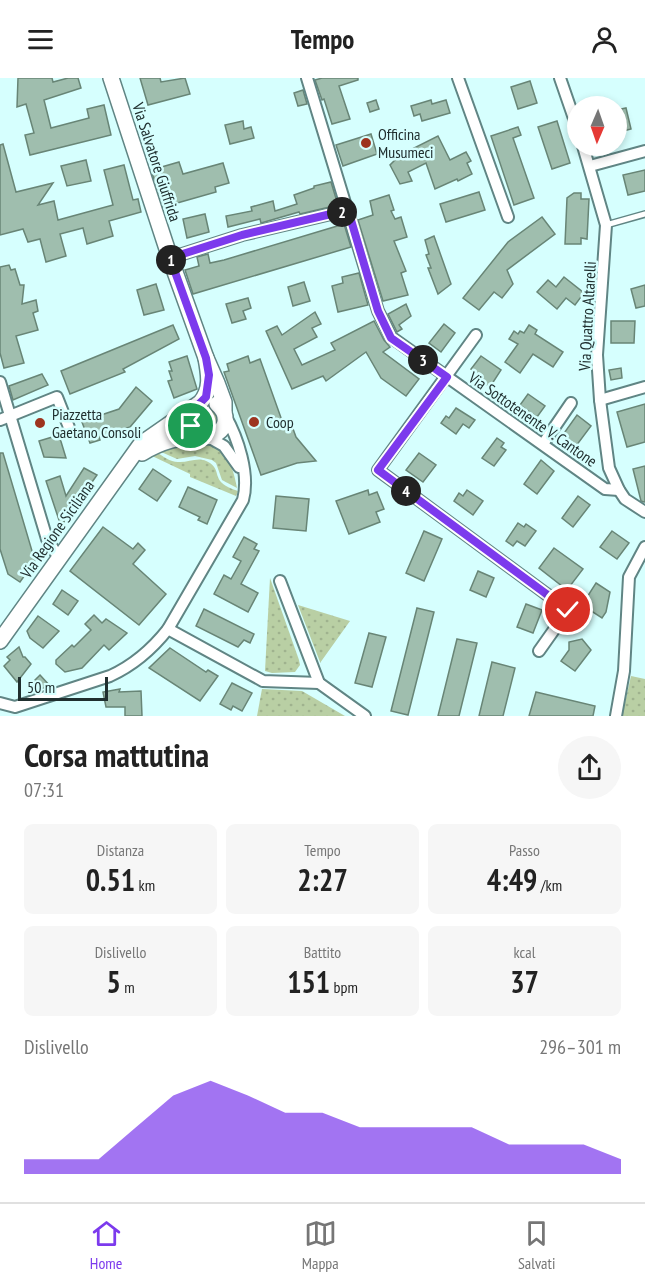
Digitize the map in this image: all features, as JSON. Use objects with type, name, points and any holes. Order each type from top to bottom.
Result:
[{"type":"main road","name":"Via Salvatore Giuffrida","points":[[111,78],[170,258],[206,358]]},
{"type":"main road","points":[[205,436],[193,429],[190,423],[191,412],[206,397],[209,386],[206,358]]},
{"type":"main road","points":[[123,468],[154,446],[190,436],[205,436],[220,432],[225,422],[220,392],[206,358]]},
{"type":"main road","points":[[197,405],[214,402],[224,414]]},
{"type":"main road","name":"Via Regione Siciliana","points":[[0,641],[141,444],[197,405]]},
{"type":"street","name":"Via Sottotenente V. Cantone","points":[[307,78],[378,311],[391,338],[606,489],[619,490]]},
{"type":"street","points":[[458,78],[508,217]]},
{"type":"street","points":[[560,78],[567,98]]},
{"type":"street","points":[[590,166],[645,151]]},
{"type":"street","name":"Via Quattro Altarelli","points":[[586,156],[606,225],[597,355],[609,468],[625,499],[645,512]]},
{"type":"street","points":[[170,258],[242,235],[348,210]]},
{"type":"street","points":[[476,335],[378,470],[568,610],[539,651]]},
{"type":"street","points":[[0,382],[5,418],[47,539],[59,558]]},
{"type":"street","points":[[600,400],[645,387]]},
{"type":"street","points":[[5,418],[57,397],[70,430]]},
{"type":"street","points":[[543,444],[572,403]]},
{"type":"street","points":[[0,703],[15,707],[110,676],[123,670],[160,639],[168,629],[243,500],[244,474],[231,425],[224,414]]},
{"type":"street","points":[[205,436],[224,446],[235,458],[244,474]]},
{"type":"street","points":[[616,716],[624,671],[629,577],[645,548]]},
{"type":"street","points":[[280,581],[319,683],[365,716]]},
{"type":"street","points":[[168,629],[263,681],[319,683]]},
{"type":"lane","points":[[606,225],[645,214]]},
{"type":"green space","points":[[207,409],[214,412],[217,419],[214,426],[207,429],[200,426],[197,419],[200,412]]},
{"type":"green space","points":[[204,442],[218,449],[228,459],[237,488],[222,480],[216,463],[212,460],[195,456],[177,459],[159,451],[185,443]]},
{"type":"green space","points":[[156,452],[175,462],[198,459],[210,463],[214,466],[223,484],[238,491],[236,496],[190,477],[190,474],[150,455]]},
{"type":"green space","points":[[270,578],[299,660],[300,665],[295,672],[265,671]]},
{"type":"green space","points":[[298,605],[350,621],[320,663],[320,662]]},
{"type":"green space","points":[[631,676],[645,679],[645,716],[622,716]]},
{"type":"green space","points":[[262,689],[302,691],[345,716],[257,716]]},
{"type":"building","points":[[18,78],[52,78],[53,82],[78,78],[81,88],[44,100],[51,128],[89,118],[87,109],[104,105],[111,135],[30,155],[25,135],[34,133],[26,104],[17,107]]},
{"type":"building","points":[[140,78],[160,78],[161,82],[185,78],[190,94],[148,105]]},
{"type":"building","points":[[358,78],[358,80],[339,86],[350,119],[332,124],[315,80]]},
{"type":"building","points":[[530,81],[537,103],[518,109],[511,87]]},
{"type":"building","points":[[303,90],[307,104],[298,106],[294,93]]},
{"type":"building","points":[[376,100],[379,109],[370,112],[367,103]]},
{"type":"building","points":[[431,100],[432,104],[446,100],[450,113],[422,121],[420,114],[414,116],[411,106]]},
{"type":"building","points":[[627,112],[631,129],[627,130]]},
{"type":"building","points":[[243,121],[244,129],[251,127],[254,138],[230,144],[225,125]]},
{"type":"building","points":[[557,121],[570,163],[552,169],[538,127]]},
{"type":"building","points":[[518,127],[521,135],[513,138],[534,198],[514,205],[491,136]]},
{"type":"building","points":[[371,134],[377,154],[343,166],[336,145]]},
{"type":"building","points":[[438,136],[450,160],[466,152],[471,161],[467,163],[472,174],[435,189],[426,163],[408,172],[412,181],[400,184],[390,165],[400,155]]},
{"type":"building","points":[[3,144],[16,192],[53,183],[38,205],[54,201],[58,220],[113,205],[104,170],[124,165],[133,200],[138,199],[141,212],[109,221],[113,236],[87,244],[83,228],[60,234],[66,256],[46,262],[40,239],[28,242],[23,229],[0,235],[0,145]]},
{"type":"building","points":[[86,160],[91,181],[67,186],[61,166]]},
{"type":"building","points":[[179,162],[183,174],[223,163],[229,183],[215,187],[216,192],[163,207],[151,170]]},
{"type":"building","points":[[645,170],[645,191],[628,195],[623,175]]},
{"type":"building","points":[[331,182],[338,205],[300,214],[299,212],[261,223],[260,219],[228,227],[226,216],[252,211],[251,207],[273,201],[275,211],[297,204],[294,195],[314,188],[314,186]]},
{"type":"building","points":[[479,192],[485,210],[446,222],[440,204]]},
{"type":"building","points":[[574,193],[581,193],[581,199],[589,199],[587,239],[581,238],[581,244],[565,244],[567,198]]},
{"type":"building","points":[[389,195],[394,210],[391,211],[395,219],[401,217],[407,237],[394,241],[406,271],[401,273],[408,295],[383,301],[358,220],[373,215],[370,201]]},
{"type":"building","points":[[205,214],[209,232],[187,238],[183,219]]},
{"type":"building","points":[[542,217],[555,234],[507,270],[513,284],[502,298],[494,292],[479,310],[463,298],[508,242]]},
{"type":"building","points":[[344,224],[351,247],[193,294],[185,270],[199,266],[197,257],[208,254],[210,263],[224,260]]},
{"type":"building","points":[[434,236],[451,284],[438,294],[428,268],[431,268],[426,255],[429,254],[425,240]]},
{"type":"building","points":[[9,265],[11,270],[15,269],[20,285],[24,285],[22,304],[36,300],[38,311],[33,313],[38,330],[16,336],[24,363],[4,368],[0,353],[0,267]]},
{"type":"building","points":[[359,273],[368,305],[338,312],[332,286],[343,283],[342,277]]},
{"type":"building","points":[[564,277],[584,293],[575,305],[566,298],[557,309],[537,292],[548,280],[556,287]]},
{"type":"building","points":[[304,282],[310,301],[293,306],[288,287]]},
{"type":"building","points":[[156,284],[164,310],[144,315],[137,290]]},
{"type":"building","points":[[645,285],[645,306],[636,308],[631,289]]},
{"type":"building","points":[[248,298],[251,308],[243,311],[246,319],[232,323],[226,304]]},
{"type":"building","points":[[406,304],[411,316],[399,325],[402,329],[397,332],[388,314]]},
{"type":"building","points":[[315,312],[321,324],[312,328],[317,337],[294,349],[302,365],[335,350],[331,343],[374,321],[390,347],[383,352],[419,379],[406,396],[381,378],[366,352],[326,381],[323,376],[292,389],[266,331],[277,326],[282,335]]},
{"type":"building","points":[[611,321],[635,321],[634,343],[611,343]]},
{"type":"building","points":[[444,324],[455,333],[441,352],[429,343]]},
{"type":"building","points":[[173,325],[179,339],[123,369],[125,372],[70,394],[61,371]]},
{"type":"building","points":[[529,325],[537,330],[535,334],[563,352],[553,367],[533,354],[520,373],[505,362],[518,344],[509,339],[514,331],[518,334],[520,331],[524,333]]},
{"type":"building","points":[[187,356],[197,389],[174,398],[168,381],[172,380],[169,362]]},
{"type":"building","points":[[248,356],[250,363],[260,359],[285,429],[292,426],[296,437],[316,461],[297,463],[261,475],[224,372],[229,371],[227,364]]},
{"type":"building","points":[[481,356],[501,370],[490,387],[476,377],[478,374],[471,369]]},
{"type":"building","points":[[621,368],[622,378],[611,380],[609,370]]},
{"type":"building","points":[[42,374],[48,385],[13,400],[9,386]]},
{"type":"building","points":[[136,387],[152,401],[130,427],[99,437],[100,440],[90,443],[80,417],[90,413],[92,418],[119,409]]},
{"type":"building","points":[[528,394],[545,406],[537,417],[520,405]]},
{"type":"building","points":[[645,404],[645,442],[627,447],[617,412]]},
{"type":"building","points":[[456,408],[475,420],[469,428],[463,424],[456,434],[441,423],[446,416],[449,418]]},
{"type":"building","points":[[577,415],[591,426],[576,446],[562,436]]},
{"type":"building","points":[[59,435],[66,458],[44,457],[39,441]]},
{"type":"building","points":[[497,438],[504,443],[501,447],[506,450],[494,466],[482,458]]},
{"type":"building","points":[[0,453],[3,453],[35,561],[20,582],[8,574],[0,549]]},
{"type":"building","points":[[419,453],[436,465],[423,482],[406,470]]},
{"type":"building","points":[[541,460],[554,471],[537,494],[524,484]]},
{"type":"building","points":[[645,466],[644,502],[641,501],[633,469]]},
{"type":"building","points":[[84,468],[97,475],[61,526],[46,481],[60,476],[66,496]]},
{"type":"building","points":[[153,469],[171,481],[157,501],[139,489]]},
{"type":"building","points":[[188,487],[217,500],[207,524],[198,520],[200,517],[179,507]]},
{"type":"building","points":[[368,490],[369,495],[377,492],[384,509],[376,512],[380,522],[349,534],[336,501]]},
{"type":"building","points":[[467,490],[483,501],[473,515],[454,501],[459,493],[463,496]]},
{"type":"building","points":[[276,496],[309,499],[306,531],[273,528]]},
{"type":"building","points":[[578,496],[590,505],[573,527],[562,518]]},
{"type":"building","points":[[518,523],[524,527],[526,524],[536,531],[525,546],[517,541],[513,546],[506,541]]},
{"type":"building","points":[[103,527],[133,549],[138,543],[145,550],[133,564],[166,594],[139,625],[70,571]]},
{"type":"building","points":[[424,531],[442,539],[424,581],[406,573]]},
{"type":"building","points":[[612,531],[629,543],[617,559],[600,547]]},
{"type":"building","points":[[244,537],[257,544],[254,549],[259,551],[241,584],[258,593],[248,612],[214,594],[224,575],[231,579],[241,561],[233,557]]},
{"type":"building","points":[[554,548],[583,569],[567,590],[539,568]]},
{"type":"building","points":[[478,571],[494,578],[486,597],[470,590]]},
{"type":"building","points":[[596,583],[610,592],[606,612],[602,618],[582,605]]},
{"type":"building","points":[[62,590],[78,601],[68,615],[53,604]]},
{"type":"building","points":[[526,604],[542,610],[533,633],[517,627]]},
{"type":"building","points":[[417,608],[434,612],[408,715],[391,711]]},
{"type":"building","points":[[204,609],[254,634],[250,643],[244,640],[238,647],[196,626]]},
{"type":"building","points":[[94,615],[102,623],[106,619],[127,633],[109,650],[104,645],[82,668],[65,672],[56,664],[56,660],[72,645],[74,647],[91,630],[85,624]]},
{"type":"building","points":[[38,616],[59,631],[43,648],[30,638],[27,631]]},
{"type":"building","points":[[369,633],[386,637],[372,687],[355,683]]},
{"type":"building","points":[[457,639],[477,643],[459,716],[438,716]]},
{"type":"building","points":[[582,639],[591,650],[575,671],[561,661],[569,650],[569,642]]},
{"type":"building","points":[[19,647],[23,657],[31,664],[17,682],[4,666],[10,660],[7,657]]},
{"type":"building","points":[[170,648],[206,672],[208,670],[218,676],[200,701],[149,668]]},
{"type":"building","points":[[492,662],[515,668],[503,716],[479,716]]},
{"type":"building","points":[[40,675],[50,686],[37,690],[31,684]]},
{"type":"building","points":[[232,683],[252,693],[242,711],[233,706],[231,710],[220,704]]},
{"type":"building","points":[[120,689],[119,692],[141,691],[142,716],[125,716],[125,707],[106,707],[103,692]]},
{"type":"building","points":[[536,692],[595,706],[593,716],[529,716]]},
{"type":"place","name":"Officina Musumeci","points":[[366,143]]},
{"type":"place","name":"Coop","points":[[254,422]]},
{"type":"place","name":"Piazzetta Gaetano Consoli","points":[[40,423]]},
{"type":"route","points":[[191,426],[191,412],[206,397],[209,375],[206,358],[170,258],[242,235],[348,210],[378,311],[391,338],[447,377],[378,470],[568,610]]}]
